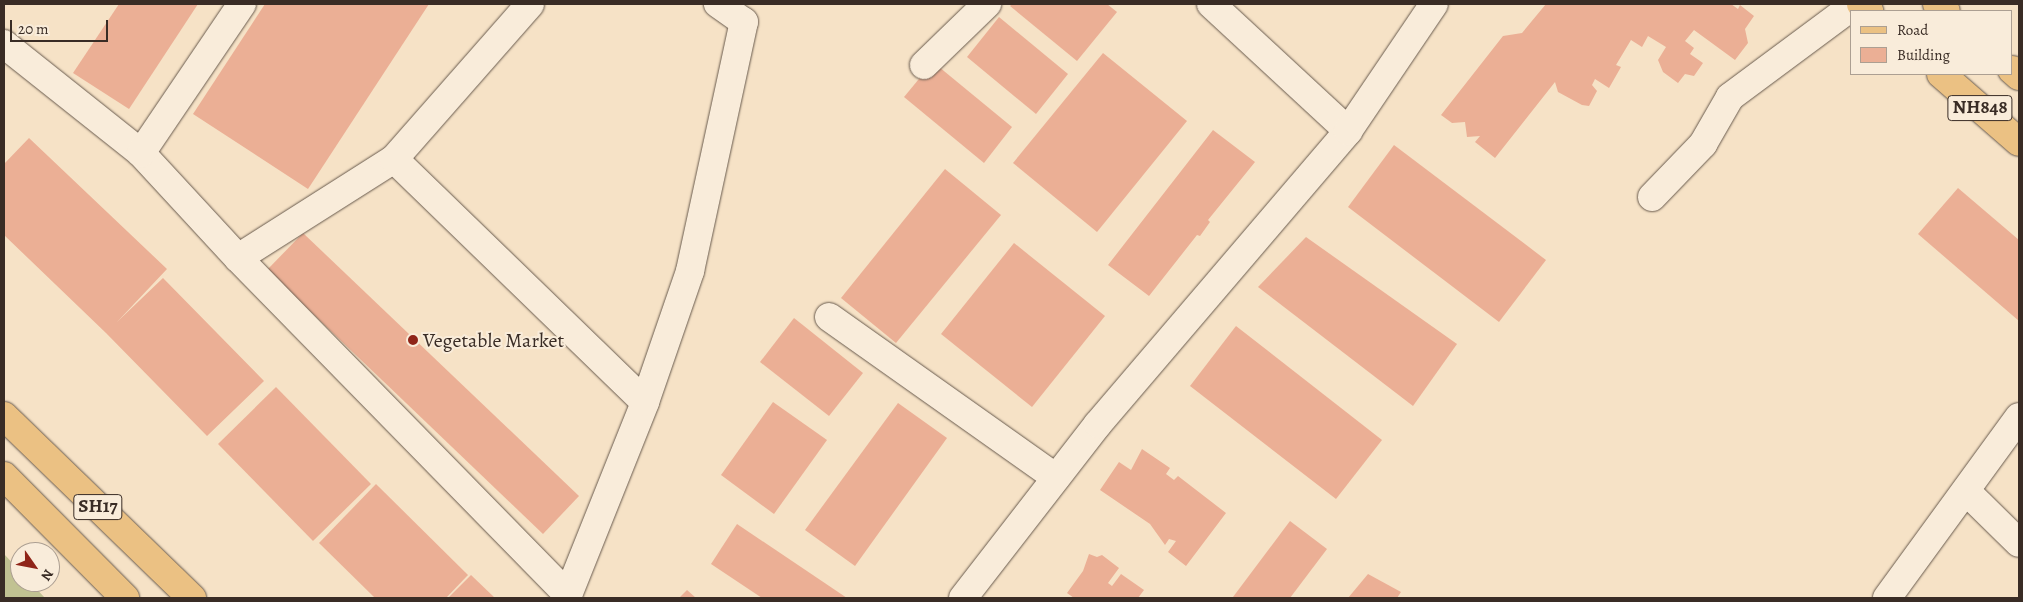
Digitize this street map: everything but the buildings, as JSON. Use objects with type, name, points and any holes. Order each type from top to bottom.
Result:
[{"type":"main road","name":"NH848","points":[[1942,75],[2019,142]]},
{"type":"main road","name":"SH17","points":[[4,416],[192,598]]},
{"type":"main road","points":[[4,476],[124,598]]},
{"type":"street","points":[[141,153],[242,4]]},
{"type":"street","points":[[238,258],[394,159],[530,4]]},
{"type":"street","points":[[4,44],[141,153],[238,258],[568,595],[645,402],[690,271],[747,13],[718,4]]},
{"type":"street","points":[[924,65],[987,4]]},
{"type":"street","points":[[1211,4],[1348,131]]},
{"type":"street","points":[[963,598],[1098,424],[1348,131],[1434,4]]},
{"type":"street","points":[[1652,197],[1702,144],[1730,97],[1855,4]]},
{"type":"street","points":[[394,159],[645,402]]},
{"type":"street","points":[[829,317],[1056,478]]},
{"type":"street","points":[[1887,598],[2019,417]]},
{"type":"street","points":[[1966,491],[2019,543]]},
{"type":"green space","points":[[4,554],[10,560],[10,592],[39,592],[45,598],[4,598]]},
{"type":"place","name":"Vegetable Market","points":[[413,340]]}]
